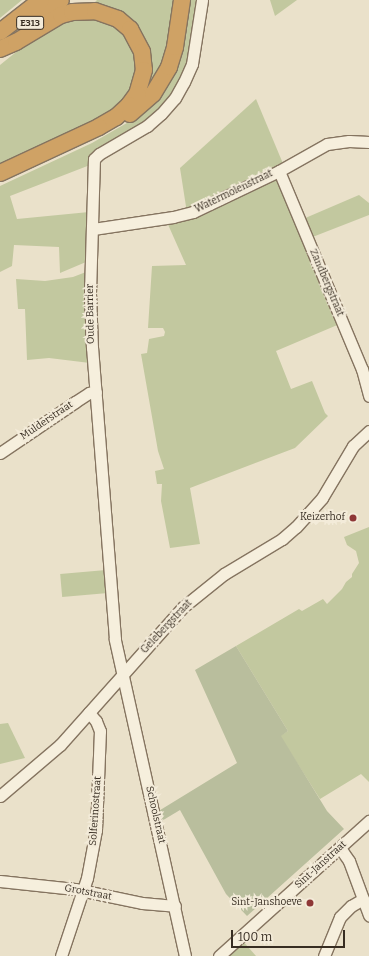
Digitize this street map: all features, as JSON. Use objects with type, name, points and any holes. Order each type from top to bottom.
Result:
[{"type":"highway","name":"E313","points":[[0,32],[40,0]]},
{"type":"highway","name":"E313","points":[[0,48],[61,0]]},
{"type":"highway","points":[[0,180],[109,127],[136,110],[153,94],[162,81],[172,58],[182,0]]},
{"type":"highway","points":[[0,48],[16,42],[61,15],[79,11],[95,11],[118,19],[130,29],[142,52],[144,70],[140,87],[134,100],[116,116],[99,127],[0,173]]},
{"type":"street","name":"Oude Barrier","points":[[124,673],[116,639],[112,606],[92,348],[90,300],[94,159],[99,154],[147,126],[161,114],[175,98],[192,64],[202,0]]},
{"type":"street","name":"Watermolenstraat","points":[[93,229],[173,217],[193,212],[279,171],[331,143],[369,142]]},
{"type":"street","name":"Zandbergstraat","points":[[279,171],[362,369],[369,396]]},
{"type":"street","name":"Mulderstraat","points":[[0,453],[89,393],[96,392]]},
{"type":"street","name":"Gelebergstraat","points":[[0,796],[60,744],[183,607],[224,574],[282,539],[296,527],[322,498],[353,446],[369,431]]},
{"type":"street","name":"Schoolstraat","points":[[124,673],[185,956]]},
{"type":"street","name":"Solferinostraat","points":[[61,956],[82,891],[95,842],[98,804],[100,730],[96,721],[89,713]]},
{"type":"street","name":"Sint-Janstraat","points":[[218,956],[369,821]]},
{"type":"street","points":[[340,848],[349,861],[369,915]]},
{"type":"street","name":"Grotstraat","points":[[0,881],[82,891],[153,905],[175,906]]},
{"type":"street","points":[[324,956],[340,917],[351,906],[363,899]]},
{"type":"green space","points":[[0,0],[22,0],[0,18]]},
{"type":"green space","points":[[97,0],[178,0],[168,57],[141,100],[149,53],[145,41],[138,29],[92,5]]},
{"type":"green space","points":[[190,0],[199,0],[190,56],[183,77],[164,107],[90,165],[10,196],[17,219],[89,212],[86,262],[60,273],[59,247],[14,245],[12,266],[0,272],[0,186],[92,143],[139,116],[180,57]]},
{"type":"green space","points":[[270,0],[297,0],[275,16]]},
{"type":"green space","points":[[90,17],[121,27],[138,57],[133,89],[117,108],[100,119],[0,166],[0,65],[26,44],[57,24],[71,19]]},
{"type":"green space","points":[[256,99],[284,166],[187,213],[180,168]]},
{"type":"green space","points":[[278,178],[342,323],[276,351],[291,389],[312,381],[325,413],[328,416],[295,448],[190,488],[200,544],[170,548],[161,501],[162,484],[157,484],[155,471],[164,469],[158,451],[141,354],[147,353],[149,339],[164,336],[165,332],[163,328],[148,328],[152,266],[186,265],[166,220],[251,184]]},
{"type":"green space","points":[[359,195],[369,203],[369,215],[310,238],[303,219]]},
{"type":"green space","points":[[86,272],[90,363],[49,358],[27,360],[25,309],[18,309],[16,279],[45,281],[73,277]]},
{"type":"green space","points":[[369,527],[369,782],[361,774],[320,799],[280,736],[288,731],[236,646],[299,609],[302,611],[323,599],[327,604],[352,577],[352,574],[359,563],[356,551],[347,545],[344,537]]},
{"type":"green space","points":[[106,570],[108,593],[62,597],[60,574]]},
{"type":"green space","points":[[236,646],[288,731],[281,736],[327,811],[344,829],[247,916],[226,894],[180,810],[160,822],[157,812],[237,763],[195,670]]},
{"type":"green space","points":[[8,723],[25,758],[0,764],[0,724]]},
{"type":"green space","points":[[241,939],[256,956],[224,956]]},
{"type":"place","name":"Keizerhof","points":[[353,518]]},
{"type":"place","name":"Sint-Janshoeve","points":[[310,903]]}]
